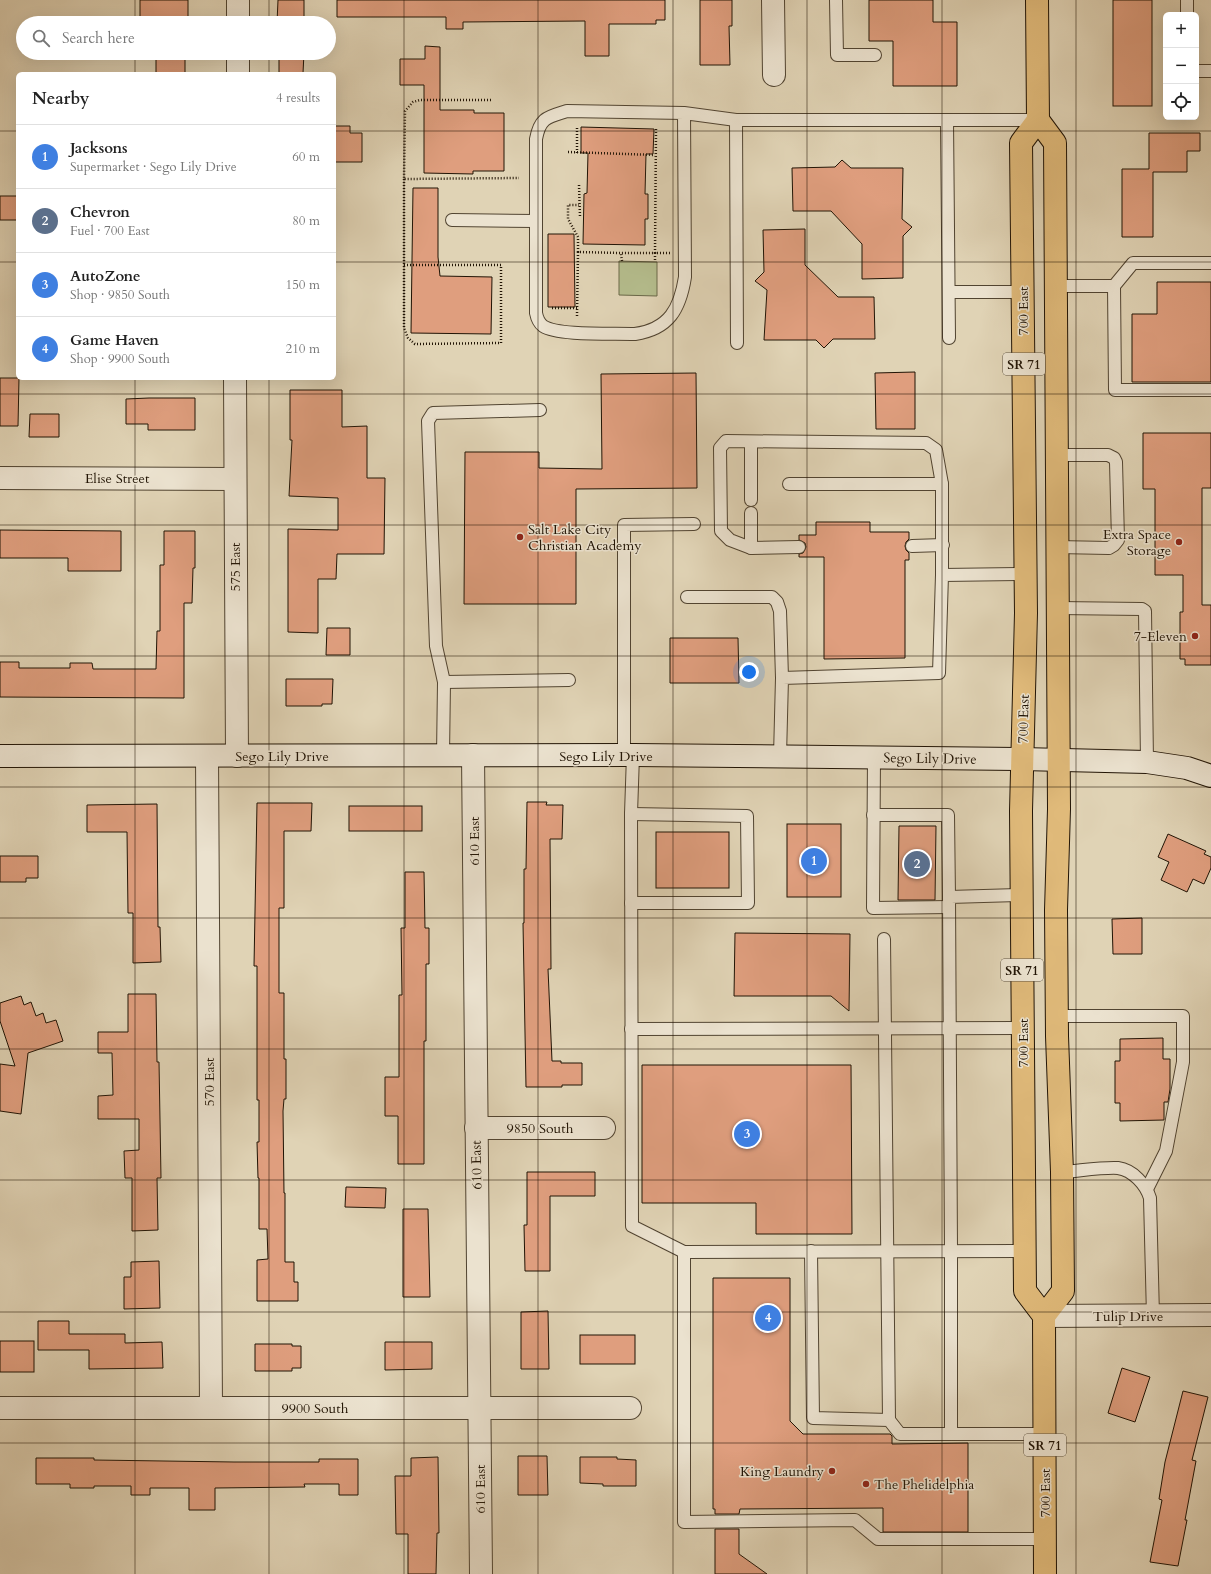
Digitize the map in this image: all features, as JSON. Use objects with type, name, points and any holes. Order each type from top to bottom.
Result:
[{"type":"main road","points":[[1037,0],[1038,120]]},
{"type":"main road","name":"SR 71","points":[[1038,120],[1055,143],[1059,809],[1056,910],[1063,1291],[1044,1316]]},
{"type":"main road","name":"700 East","points":[[1038,120],[1021,143],[1026,613],[1022,759],[1023,1180],[1025,1291],[1044,1316],[1046,1574]]},
{"type":"street","points":[[238,0],[238,16]]},
{"type":"street","points":[[773,0],[774,75]]},
{"type":"street","points":[[238,60],[238,72]]},
{"type":"street","name":"575 East","points":[[235,380],[236,756]]},
{"type":"street","name":"Elise Street","points":[[0,478],[235,479]]},
{"type":"street","name":"Sego Lily Drive","points":[[0,756],[780,756],[1022,759],[1146,762],[1187,768],[1211,776]]},
{"type":"street","name":"570 East","points":[[206,756],[211,1408]]},
{"type":"street","name":"610 East","points":[[473,756],[481,1574]]},
{"type":"street","name":"9850 South","points":[[476,1128],[604,1128]]},
{"type":"street","name":"Tulip Drive","points":[[1044,1316],[1211,1315]]},
{"type":"street","name":"9900 South","points":[[0,1408],[630,1408]]},
{"type":"lane","points":[[836,0],[837,56],[875,56]]},
{"type":"lane","points":[[1187,0],[1187,12]]},
{"type":"lane","points":[[1199,71],[1211,71]]},
{"type":"lane","points":[[684,113],[685,277],[682,295],[676,309],[668,319],[645,332],[635,334],[561,332],[543,326],[538,321],[536,313],[536,139],[538,129],[543,121],[552,116],[567,111],[684,113],[736,120],[1038,120]]},
{"type":"lane","points":[[736,120],[737,343]]},
{"type":"lane","points":[[947,120],[950,338]]},
{"type":"lane","points":[[452,220],[536,221]]},
{"type":"lane","points":[[1211,263],[1133,263],[1114,286],[1115,390],[1211,390]]},
{"type":"lane","points":[[1056,286],[1114,286]]},
{"type":"lane","points":[[949,292],[1023,292]]},
{"type":"lane","points":[[443,756],[444,682],[436,646],[428,421],[433,413],[540,410]]},
{"type":"lane","points":[[782,678],[940,673],[943,545],[942,484],[936,450],[926,444],[726,441],[720,448],[721,531],[730,540],[751,548],[799,547]]},
{"type":"lane","points":[[751,442],[751,500]]},
{"type":"lane","points":[[1057,455],[1108,455],[1114,458],[1116,462],[1118,540],[1109,548],[1058,547]]},
{"type":"lane","points":[[789,484],[942,484]]},
{"type":"lane","points":[[751,513],[751,548]]},
{"type":"lane","points":[[694,524],[624,525],[628,756],[631,814],[632,1226],[684,1252],[951,1250],[1025,1251]]},
{"type":"lane","points":[[912,546],[943,545]]},
{"type":"lane","points":[[942,576],[1025,574]]},
{"type":"lane","points":[[687,597],[772,597],[777,602],[780,611],[782,678],[780,756]]},
{"type":"lane","points":[[1058,608],[1142,609],[1145,611],[1146,762]]},
{"type":"lane","points":[[444,682],[569,680]]},
{"type":"lane","points":[[874,757],[873,908],[1022,895]]},
{"type":"lane","points":[[631,814],[747,816],[748,903],[631,903]]},
{"type":"lane","points":[[873,815],[948,815],[951,1250],[950,1434]]},
{"type":"lane","points":[[884,939],[886,1251],[889,1420],[900,1434],[1045,1434]]},
{"type":"lane","points":[[1057,1016],[1183,1016],[1183,1062],[1166,1151],[1147,1189]]},
{"type":"lane","points":[[632,1029],[1023,1028]]},
{"type":"lane","points":[[1062,1172],[1119,1168],[1134,1174],[1147,1189],[1150,1198],[1153,1316]]},
{"type":"lane","points":[[811,1251],[813,1418],[889,1420]]},
{"type":"lane","points":[[684,1252],[684,1522],[855,1520],[878,1539],[1045,1539]]},
{"type":"path","points":[[404,264],[500,265],[501,343],[415,344],[408,338],[404,328],[404,264],[404,179],[405,111],[413,102],[420,100],[491,100]]},
{"type":"path","points":[[577,125],[577,153]]},
{"type":"path","points":[[655,262],[656,126]]},
{"type":"path","points":[[568,152],[655,155]]},
{"type":"path","points":[[404,179],[522,178]]},
{"type":"path","points":[[579,185],[580,217]]},
{"type":"path","points":[[578,319],[578,237],[568,219],[568,205],[579,205]]},
{"type":"path","points":[[578,252],[672,254]]},
{"type":"path","points":[[622,253],[622,261]]},
{"type":"path","points":[[549,308],[578,308]]},
{"type":"green space","points":[[619,261],[657,262],[657,296],[619,295]]},
{"type":"building","points":[[140,0],[188,0],[188,16],[140,16]]},
{"type":"building","points":[[278,0],[304,0],[304,16],[277,16]]},
{"type":"building","points":[[337,0],[665,0],[665,20],[656,20],[656,24],[609,24],[609,56],[585,56],[585,21],[463,22],[463,29],[446,29],[446,17],[337,17]]},
{"type":"building","points":[[700,0],[732,0],[732,26],[729,26],[730,65],[700,65]]},
{"type":"building","points":[[869,0],[933,0],[933,22],[957,22],[957,86],[893,86],[893,41],[869,41]]},
{"type":"building","points":[[1113,0],[1152,0],[1152,106],[1113,106]]},
{"type":"building","points":[[425,46],[440,47],[440,110],[474,110],[474,113],[504,113],[504,171],[473,171],[473,174],[424,173],[424,85],[400,85],[400,59],[425,59]]},
{"type":"building","points":[[156,60],[185,60],[185,72],[156,72]]},
{"type":"building","points":[[279,60],[304,60],[303,72],[279,72]]},
{"type":"building","points":[[336,126],[350,126],[350,133],[362,133],[362,162],[336,162]]},
{"type":"building","points":[[581,127],[654,129],[653,154],[646,154],[645,194],[648,194],[648,219],[645,219],[645,245],[583,244],[584,194],[587,193],[588,153],[581,153]]},
{"type":"building","points":[[1149,133],[1200,133],[1200,151],[1187,151],[1187,172],[1153,172],[1153,237],[1122,237],[1122,169],[1149,169]]},
{"type":"building","points":[[842,160],[851,168],[903,168],[902,219],[912,227],[903,236],[903,278],[862,279],[862,244],[831,211],[793,211],[792,168],[835,167]]},
{"type":"building","points":[[413,188],[438,188],[438,257],[440,276],[492,277],[491,334],[411,333]]},
{"type":"building","points":[[0,196],[16,196],[16,220],[0,220]]},
{"type":"building","points":[[805,229],[805,265],[838,297],[874,297],[875,339],[833,339],[824,348],[816,340],[764,340],[767,290],[755,281],[764,272],[763,230]]},
{"type":"building","points":[[548,234],[574,234],[575,307],[548,307]]},
{"type":"building","points":[[1157,282],[1211,282],[1211,382],[1132,382],[1132,314],[1157,314]]},
{"type":"building","points":[[915,372],[915,429],[876,429],[875,373]]},
{"type":"building","points":[[696,373],[697,488],[576,489],[576,604],[464,604],[465,452],[539,452],[539,468],[602,469],[601,374]]},
{"type":"building","points":[[0,378],[16,378],[16,380],[19,380],[18,426],[0,426]]},
{"type":"building","points":[[290,390],[342,390],[342,427],[367,426],[367,478],[385,478],[384,554],[337,554],[336,579],[318,579],[318,633],[288,632],[288,529],[338,530],[338,498],[289,496],[292,440],[290,440]]},
{"type":"building","points":[[195,398],[195,430],[148,430],[148,424],[126,424],[126,399]]},
{"type":"building","points":[[30,414],[59,414],[59,437],[29,437]]},
{"type":"building","points":[[1143,433],[1211,433],[1211,488],[1202,488],[1202,605],[1211,605],[1211,665],[1185,665],[1185,659],[1180,659],[1180,612],[1183,612],[1183,575],[1155,575],[1155,489],[1143,489]]},
{"type":"building","points":[[816,522],[870,522],[870,532],[909,532],[909,539],[905,546],[909,553],[909,560],[905,560],[905,658],[824,659],[824,557],[799,557],[799,554],[803,553],[806,547],[805,543],[799,540],[799,535],[816,535]]},
{"type":"building","points":[[0,530],[121,531],[121,571],[68,571],[68,558],[0,558]]},
{"type":"building","points":[[164,531],[195,531],[195,568],[193,568],[192,603],[184,603],[184,698],[0,697],[0,662],[19,662],[19,668],[70,668],[70,663],[92,663],[93,669],[156,669],[157,631],[160,631],[160,565],[164,565]]},
{"type":"building","points":[[327,628],[350,628],[350,655],[326,655]]},
{"type":"building","points":[[670,638],[738,638],[739,683],[670,683]]},
{"type":"building","points":[[286,679],[333,679],[332,704],[322,704],[322,706],[286,706]]},
{"type":"building","points":[[527,802],[547,802],[546,805],[563,805],[562,839],[550,839],[551,969],[548,969],[552,1061],[561,1061],[561,1063],[582,1063],[582,1085],[562,1085],[562,1087],[526,1087],[523,923],[524,869],[526,869]]},
{"type":"building","points":[[257,803],[312,803],[311,831],[284,831],[284,908],[279,908],[279,993],[284,993],[284,1059],[286,1059],[286,1099],[284,1099],[283,1111],[285,1262],[294,1262],[294,1282],[298,1282],[298,1301],[257,1301],[257,1260],[268,1259],[267,1229],[259,1229],[257,1142],[259,1142],[259,1100],[257,1100],[257,966],[254,966]]},
{"type":"building","points":[[157,804],[158,927],[160,927],[161,962],[133,963],[133,913],[128,913],[127,832],[87,832],[87,805]]},
{"type":"building","points":[[349,806],[422,806],[422,831],[349,831]]},
{"type":"building","points":[[787,824],[841,824],[841,897],[787,897]]},
{"type":"building","points":[[899,826],[936,826],[935,900],[898,900]]},
{"type":"building","points":[[656,832],[729,832],[729,888],[656,888]]},
{"type":"building","points":[[1168,834],[1206,851],[1204,854],[1211,857],[1211,868],[1204,884],[1193,879],[1187,892],[1161,880],[1169,862],[1158,857]]},
{"type":"building","points":[[0,856],[38,856],[38,878],[26,878],[26,882],[0,882]]},
{"type":"building","points":[[405,872],[424,872],[425,928],[429,928],[429,964],[426,964],[426,1041],[424,1041],[424,1164],[398,1164],[398,1116],[385,1116],[385,1077],[399,1077],[399,995],[402,995],[401,928],[405,928]]},
{"type":"building","points":[[1142,918],[1142,954],[1113,954],[1112,919]]},
{"type":"building","points":[[735,933],[850,934],[849,1011],[831,996],[734,996]]},
{"type":"building","points":[[128,994],[156,994],[161,1178],[157,1178],[158,1230],[132,1231],[132,1178],[125,1178],[124,1151],[139,1150],[139,1119],[98,1119],[98,1096],[113,1095],[112,1053],[98,1053],[98,1032],[128,1032]]},
{"type":"building","points":[[21,996],[24,1005],[31,1002],[36,1016],[43,1013],[46,1023],[56,1020],[63,1041],[28,1053],[21,1114],[0,1111],[0,1064],[15,1066],[0,1021],[0,1003]]},
{"type":"building","points":[[1163,1038],[1163,1059],[1170,1059],[1170,1089],[1168,1102],[1164,1102],[1164,1120],[1120,1121],[1120,1103],[1115,1103],[1115,1061],[1120,1061],[1120,1039]]},
{"type":"building","points":[[642,1065],[851,1065],[852,1234],[756,1234],[756,1203],[642,1203]]},
{"type":"building","points":[[527,1172],[595,1172],[595,1196],[550,1196],[550,1271],[525,1271],[524,1225],[527,1225]]},
{"type":"building","points":[[346,1187],[386,1188],[385,1208],[345,1207]]},
{"type":"building","points":[[403,1209],[428,1209],[430,1297],[403,1297]]},
{"type":"building","points":[[159,1261],[160,1308],[124,1309],[124,1277],[131,1277],[131,1262]]},
{"type":"building","points":[[713,1278],[790,1278],[790,1421],[803,1434],[890,1434],[892,1436],[892,1444],[968,1443],[968,1532],[883,1532],[883,1508],[740,1509],[739,1514],[715,1514],[715,1509],[713,1509]]},
{"type":"building","points":[[548,1311],[549,1369],[521,1369],[521,1312]]},
{"type":"building","points":[[38,1321],[69,1321],[69,1334],[125,1334],[125,1343],[162,1342],[163,1368],[89,1369],[89,1350],[38,1350]]},
{"type":"building","points":[[580,1335],[635,1335],[635,1364],[580,1364]]},
{"type":"building","points":[[0,1341],[34,1341],[34,1372],[0,1372]]},
{"type":"building","points":[[385,1342],[432,1342],[432,1369],[385,1370]]},
{"type":"building","points":[[255,1344],[292,1344],[292,1346],[301,1346],[301,1368],[292,1368],[292,1371],[255,1371]]},
{"type":"building","points":[[1122,1368],[1150,1377],[1135,1422],[1108,1413]]},
{"type":"building","points":[[1183,1391],[1208,1397],[1192,1460],[1196,1461],[1178,1566],[1150,1562],[1162,1500],[1159,1499],[1165,1462]]},
{"type":"building","points":[[518,1456],[547,1456],[548,1495],[518,1495]]},
{"type":"building","points":[[438,1457],[439,1533],[437,1533],[436,1574],[408,1574],[408,1534],[396,1534],[395,1476],[411,1476],[411,1458]]},
{"type":"building","points":[[580,1457],[617,1457],[617,1459],[636,1460],[636,1486],[603,1486],[603,1484],[580,1483]]},
{"type":"building","points":[[36,1458],[234,1462],[319,1462],[319,1459],[358,1459],[358,1495],[339,1495],[339,1484],[304,1484],[305,1487],[215,1488],[215,1510],[189,1510],[189,1488],[150,1488],[150,1495],[131,1495],[131,1486],[94,1486],[94,1488],[70,1488],[70,1484],[36,1484]]},
{"type":"building","points":[[715,1529],[739,1529],[739,1554],[767,1574],[715,1574]]},
{"type":"place","name":"Salt Lake City Christian Academy","points":[[520,537]]},
{"type":"place","name":"Extra Space Storage","points":[[1179,542]]},
{"type":"place","name":"7-Eleven","points":[[1195,636]]},
{"type":"place","name":"Jacksons","points":[[814,861]]},
{"type":"place","name":"Chevron","points":[[917,864]]},
{"type":"place","name":"AutoZone","points":[[747,1134]]},
{"type":"place","name":"Game Haven","points":[[768,1318]]},
{"type":"place","name":"King Laundry","points":[[832,1471]]},
{"type":"place","name":"The Phelidelphia","points":[[866,1484]]}]
